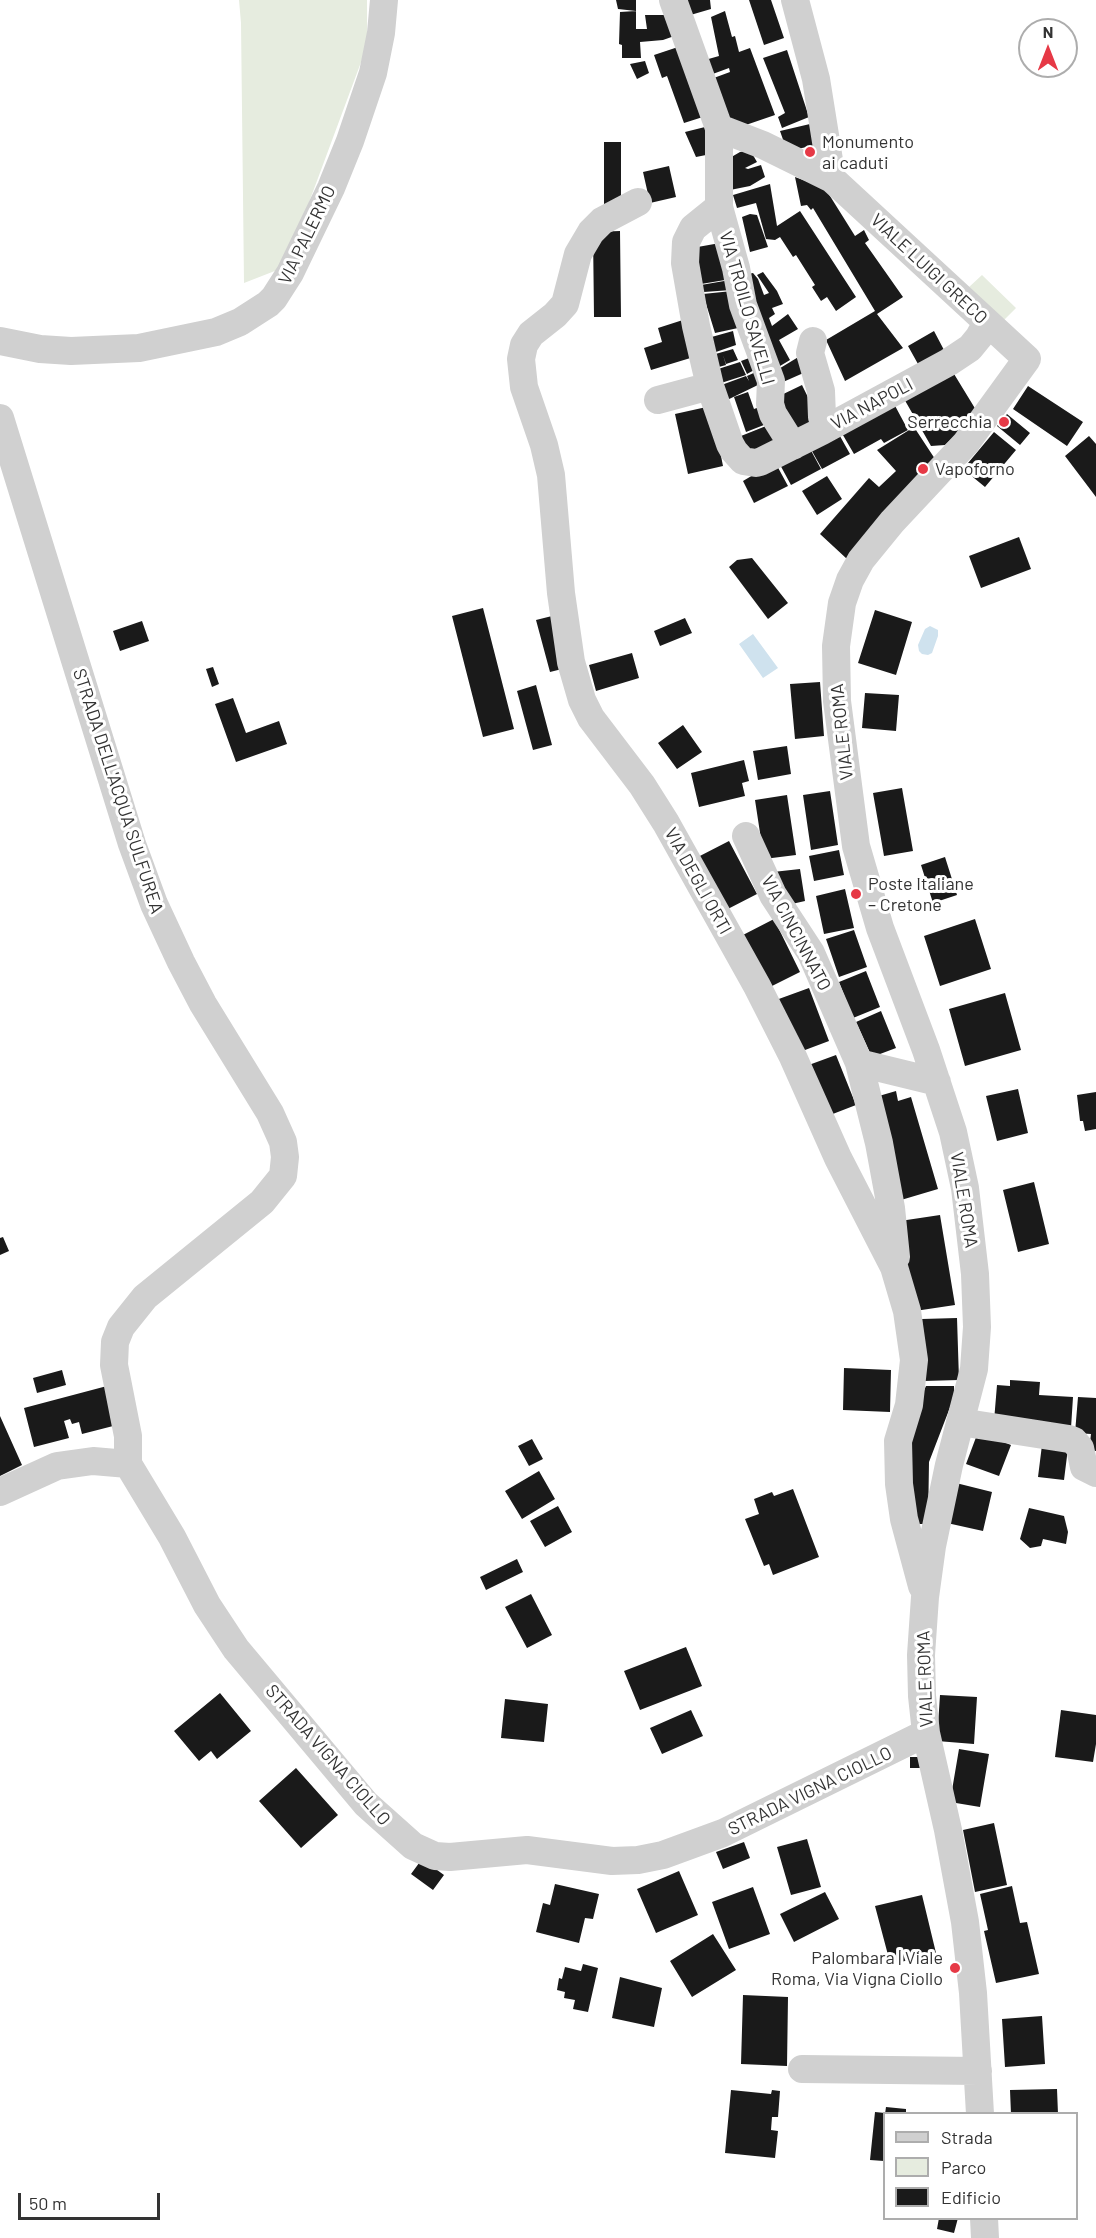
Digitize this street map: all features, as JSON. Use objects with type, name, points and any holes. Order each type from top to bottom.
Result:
[{"type":"street","name":"VIA PALERMO","points":[[0,341],[40,349],[71,351],[139,348],[216,332],[240,322],[268,304],[280,290],[295,264],[331,188],[359,118],[377,55],[384,0]]},
{"type":"street","name":"VIA TROILO SAVELLI","points":[[673,0],[719,128],[719,207],[736,268],[746,316],[771,381],[770,404],[773,414],[793,446]]},
{"type":"street","points":[[795,0],[816,79],[832,179]]},
{"type":"street","name":"VIALE LUIGI GRECO","points":[[719,128],[764,145],[832,179],[1027,358]]},
{"type":"street","name":"VIA DEGLI ORTI","points":[[638,202],[602,221],[591,232],[578,254],[565,304],[531,334],[524,345],[521,359],[524,387],[549,464],[561,593],[571,662],[582,700],[591,718],[660,813],[757,986],[838,1158],[891,1258],[907,1311],[914,1360],[909,1405],[898,1441],[899,1484],[904,1519],[925,1597]]},
{"type":"street","points":[[658,400],[710,386],[693,308],[685,263],[685,249],[693,228],[719,207]]},
{"type":"street","name":"VIA NAPOLI","points":[[710,386],[734,452],[743,461],[756,464],[957,358],[975,343],[987,322]]},
{"type":"street","points":[[813,341],[810,353],[821,391],[822,417]]},
{"type":"street","name":"VIALE ROMA","points":[[980,2112],[973,1994],[960,1890],[926,1733],[921,1656],[925,1597],[934,1532],[974,1369],[977,1310],[964,1178],[937,1082],[885,943],[856,846],[837,701],[835,656],[837,629],[846,590],[868,550],[961,448],[1027,358]]},
{"type":"street","name":"STRADA DELL'ACQUA SULFUREA","points":[[0,418],[132,844],[154,904],[203,1004],[270,1113],[285,1149],[286,1162],[283,1176],[268,1196],[145,1297],[117,1335],[114,1365],[128,1436],[128,1464]]},
{"type":"street","name":"VIA CINCINNATO","points":[[746,836],[773,895],[811,953],[859,1063],[879,1143],[891,1208],[898,1277]]},
{"type":"street","points":[[859,1063],[937,1082]]},
{"type":"street","points":[[960,1422],[1070,1439],[1080,1448],[1084,1467],[1096,1473]]},
{"type":"street","points":[[0,1492],[57,1466],[93,1461],[128,1464]]},
{"type":"street","name":"STRADA VIGNA CIOLLO","points":[[128,1464],[172,1537],[207,1605],[236,1648],[366,1804],[413,1846],[426,1854],[450,1857],[527,1850],[612,1861],[638,1860],[663,1855],[723,1833],[926,1733]]},
{"type":"street","points":[[802,2069],[978,2071]]},
{"type":"street","points":[[984,2220],[985,2238]]},
{"type":"green space","points":[[239,0],[367,0],[367,46],[285,267],[244,283],[241,23]]},
{"type":"green space","points":[[982,275],[1016,308],[1002,322],[968,288]]},
{"type":"water","points":[[930,626],[938,630],[938,636],[932,653],[922,654],[918,645],[925,629]]},
{"type":"water","points":[[753,634],[778,668],[763,678],[739,644]]},
{"type":"building","points":[[616,0],[636,0],[636,11],[618,9]]},
{"type":"building","points":[[682,0],[710,0],[711,9],[687,16]]},
{"type":"building","points":[[749,0],[771,0],[784,38],[764,45]]},
{"type":"building","points":[[636,11],[636,29],[647,29],[645,15],[673,15],[680,34],[663,40],[640,42],[641,58],[622,58],[622,45],[619,44],[620,12]]},
{"type":"building","points":[[725,11],[739,52],[750,48],[775,115],[737,128],[729,126],[711,79],[730,72],[729,68],[710,75],[705,60],[719,56],[711,17]]},
{"type":"building","points":[[681,46],[706,116],[684,123],[667,76],[662,78],[654,55]]},
{"type":"building","points":[[787,50],[809,117],[782,128],[778,117],[785,113],[763,58]]},
{"type":"building","points":[[645,61],[649,73],[637,79],[630,64]]},
{"type":"building","points":[[810,124],[817,145],[787,151],[780,131]]},
{"type":"building","points":[[709,126],[716,153],[696,157],[685,132]]},
{"type":"building","points":[[604,142],[621,142],[621,205],[604,205]]},
{"type":"building","points":[[750,150],[757,162],[745,168],[761,165],[765,177],[750,186],[730,190],[728,159],[740,152]]},
{"type":"building","points":[[669,166],[676,197],[650,203],[643,172]]},
{"type":"building","points":[[795,177],[825,188],[855,236],[864,230],[869,240],[865,243],[903,297],[877,314],[903,348],[845,381],[826,340],[875,311],[813,208],[811,210],[807,205],[801,206]]},
{"type":"building","points":[[770,184],[777,226],[800,211],[856,297],[836,311],[827,297],[821,301],[812,287],[815,285],[796,255],[793,257],[780,237],[775,240],[766,239],[756,203],[737,208],[733,195]]},
{"type":"building","points":[[750,214],[757,215],[768,247],[750,252],[742,217]]},
{"type":"building","points":[[620,231],[621,317],[594,317],[593,232]]},
{"type":"building","points":[[720,243],[731,279],[701,284],[692,248]]},
{"type":"building","points":[[763,272],[777,291],[783,304],[772,308],[775,314],[769,318],[772,326],[788,314],[798,329],[779,340],[790,360],[775,369],[748,274],[753,273],[758,279],[764,295],[769,293],[757,275]]},
{"type":"building","points":[[730,280],[731,290],[704,292],[701,285]]},
{"type":"building","points":[[732,291],[738,328],[715,333],[703,294]]},
{"type":"building","points":[[686,319],[697,356],[651,370],[644,348],[662,342],[658,328]]},
{"type":"building","points":[[733,331],[736,345],[713,353],[708,338]]},
{"type":"building","points":[[934,331],[944,350],[918,364],[908,346]]},
{"type":"building","points":[[733,349],[738,360],[726,364],[723,355],[726,365],[715,368],[712,355]]},
{"type":"building","points":[[800,356],[808,371],[783,382],[777,370]]},
{"type":"building","points":[[752,357],[756,369],[747,374],[741,361]]},
{"type":"building","points":[[740,362],[746,375],[718,384],[715,370]]},
{"type":"building","points":[[951,369],[976,410],[963,420],[967,424],[945,445],[931,446],[903,397]]},
{"type":"building","points":[[758,371],[762,383],[721,403],[716,387],[746,376],[749,381],[747,376]]},
{"type":"building","points":[[802,385],[821,424],[793,438],[773,399]]},
{"type":"building","points":[[1028,386],[1083,422],[1067,446],[1013,409]]},
{"type":"building","points":[[748,392],[754,409],[762,406],[769,423],[746,432],[734,397]]},
{"type":"building","points":[[893,402],[908,430],[884,443],[881,439],[854,454],[840,430]]},
{"type":"building","points":[[711,406],[723,466],[688,474],[675,414]]},
{"type":"building","points":[[1007,414],[1030,433],[1020,445],[997,426]]},
{"type":"building","points":[[771,424],[783,443],[747,457],[736,438]]},
{"type":"building","points":[[914,427],[937,462],[847,559],[820,534],[869,478],[879,487],[896,471],[877,450]]},
{"type":"building","points":[[836,429],[850,454],[822,469],[808,444]]},
{"type":"building","points":[[994,432],[1016,450],[985,487],[963,469]]},
{"type":"building","points":[[1089,436],[1096,444],[1096,497],[1065,456]]},
{"type":"building","points":[[808,445],[821,469],[791,485],[778,461]]},
{"type":"building","points":[[775,462],[788,486],[754,503],[743,481]]},
{"type":"building","points":[[827,476],[842,499],[817,515],[802,491]]},
{"type":"building","points":[[1019,537],[1031,569],[981,588],[969,556]]},
{"type":"building","points":[[752,558],[788,603],[768,619],[729,567],[737,560]]},
{"type":"building","points":[[483,608],[514,729],[483,737],[452,616]]},
{"type":"building","points":[[875,610],[912,622],[896,675],[858,663]]},
{"type":"building","points":[[556,615],[570,667],[550,672],[536,620]]},
{"type":"building","points":[[685,618],[692,633],[660,646],[654,631]]},
{"type":"building","points":[[142,621],[149,641],[120,651],[113,631]]},
{"type":"building","points":[[632,653],[639,678],[596,691],[589,665]]},
{"type":"building","points":[[213,667],[219,684],[212,687],[206,669]]},
{"type":"building","points":[[820,682],[824,736],[795,739],[790,684]]},
{"type":"building","points":[[536,685],[552,745],[533,750],[517,691]]},
{"type":"building","points":[[865,693],[899,695],[896,731],[862,728]]},
{"type":"building","points":[[233,698],[246,733],[279,721],[287,744],[236,762],[215,704]]},
{"type":"building","points":[[683,725],[702,752],[677,769],[658,743]]},
{"type":"building","points":[[787,746],[791,774],[758,780],[753,751]]},
{"type":"building","points":[[744,760],[749,781],[742,783],[745,796],[699,807],[691,773]]},
{"type":"building","points":[[902,788],[913,851],[884,856],[873,793]]},
{"type":"building","points":[[830,791],[838,845],[811,850],[803,795]]},
{"type":"building","points":[[787,795],[796,855],[764,859],[755,800]]},
{"type":"building","points":[[729,841],[757,894],[722,912],[694,859]]},
{"type":"building","points":[[839,850],[844,875],[814,881],[809,856]]},
{"type":"building","points":[[945,857],[957,895],[933,903],[921,865]]},
{"type":"building","points":[[800,869],[805,901],[783,906],[773,872]]},
{"type":"building","points":[[845,889],[854,928],[824,934],[816,896]]},
{"type":"building","points":[[774,919],[800,972],[768,988],[741,936]]},
{"type":"building","points":[[975,919],[991,969],[940,986],[924,936]]},
{"type":"building","points":[[854,930],[867,967],[839,977],[826,939]]},
{"type":"building","points":[[866,971],[880,1007],[853,1018],[839,982]]},
{"type":"building","points":[[809,988],[829,1041],[797,1053],[776,1000]]},
{"type":"building","points":[[1005,993],[1021,1050],[965,1066],[949,1009]]},
{"type":"building","points":[[881,1011],[896,1048],[872,1057],[856,1022]]},
{"type":"building","points":[[836,1055],[856,1105],[825,1117],[806,1066]]},
{"type":"building","points":[[1018,1089],[1028,1133],[997,1141],[986,1096]]},
{"type":"building","points":[[896,1091],[898,1101],[911,1097],[938,1189],[901,1200],[872,1098]]},
{"type":"building","points":[[1096,1092],[1096,1129],[1085,1131],[1083,1121],[1080,1121],[1077,1095]]},
{"type":"building","points":[[1034,1182],[1049,1244],[1018,1252],[1003,1190]]},
{"type":"building","points":[[940,1215],[955,1305],[915,1311],[900,1221]]},
{"type":"building","points":[[3,1237],[9,1251],[0,1255],[0,1238]]},
{"type":"building","points":[[957,1318],[959,1380],[924,1381],[922,1319]]},
{"type":"building","points":[[844,1368],[891,1370],[890,1412],[843,1410]]},
{"type":"building","points":[[62,1370],[66,1385],[37,1393],[33,1378]]},
{"type":"building","points":[[1010,1380],[1040,1382],[1039,1395],[1073,1397],[1071,1428],[994,1421],[997,1385],[1010,1386]]},
{"type":"building","points":[[107,1386],[117,1425],[82,1434],[79,1422],[72,1424],[70,1419],[64,1421],[69,1438],[34,1447],[24,1408]]},
{"type":"building","points":[[926,1386],[954,1386],[954,1397],[929,1462],[928,1524],[916,1524],[900,1447]]},
{"type":"building","points":[[1078,1397],[1096,1398],[1096,1451],[1089,1450],[1091,1434],[1075,1433]]},
{"type":"building","points":[[0,1416],[22,1465],[0,1476]]},
{"type":"building","points":[[978,1432],[1011,1445],[999,1476],[966,1464]]},
{"type":"building","points":[[1043,1437],[1069,1440],[1064,1480],[1038,1477]]},
{"type":"building","points":[[532,1439],[543,1459],[529,1466],[518,1446]]},
{"type":"building","points":[[539,1471],[555,1499],[522,1519],[505,1491]]},
{"type":"building","points":[[956,1483],[992,1492],[983,1531],[947,1523]]},
{"type":"building","points":[[793,1489],[819,1557],[773,1575],[769,1564],[764,1566],[745,1519],[759,1514],[754,1499],[772,1492],[774,1496]]},
{"type":"building","points":[[558,1506],[572,1532],[545,1547],[530,1521]]},
{"type":"building","points":[[1029,1508],[1064,1516],[1068,1532],[1066,1544],[1043,1539],[1041,1546],[1030,1548],[1020,1539]]},
{"type":"building","points":[[517,1559],[523,1572],[486,1590],[480,1577]]},
{"type":"building","points":[[531,1594],[552,1635],[527,1648],[505,1607]]},
{"type":"building","points":[[686,1647],[702,1686],[640,1710],[624,1671]]},
{"type":"building","points":[[220,1693],[251,1731],[217,1759],[211,1751],[199,1761],[174,1731]]},
{"type":"building","points":[[940,1695],[977,1697],[974,1744],[937,1741]]},
{"type":"building","points":[[505,1699],[548,1704],[544,1742],[501,1738]]},
{"type":"building","points":[[691,1710],[703,1736],[662,1754],[650,1728]]},
{"type":"building","points":[[1061,1710],[1096,1715],[1096,1744],[1093,1762],[1055,1757]]},
{"type":"building","points":[[959,1749],[989,1754],[980,1807],[950,1802]]},
{"type":"building","points":[[910,1757],[922,1757],[922,1768],[910,1768]]},
{"type":"building","points":[[296,1768],[338,1815],[301,1848],[259,1801]]},
{"type":"building","points":[[994,1823],[1007,1885],[975,1892],[963,1830]]},
{"type":"building","points":[[807,1839],[821,1887],[791,1895],[777,1847]]},
{"type":"building","points":[[744,1842],[750,1858],[723,1869],[716,1852]]},
{"type":"building","points":[[422,1859],[444,1875],[433,1890],[411,1874]]},
{"type":"building","points":[[679,1871],[698,1915],[656,1933],[637,1889]]},
{"type":"building","points":[[555,1884],[599,1894],[593,1919],[585,1918],[579,1943],[536,1932],[543,1903],[550,1905]]},
{"type":"building","points":[[1012,1886],[1020,1923],[1027,1922],[1039,1974],[996,1983],[984,1931],[988,1930],[980,1894]]},
{"type":"building","points":[[753,1887],[770,1934],[729,1949],[712,1902]]},
{"type":"building","points":[[825,1892],[839,1919],[794,1942],[780,1914]]},
{"type":"building","points":[[922,1895],[936,1953],[897,1963],[894,1953],[888,1955],[875,1906]]},
{"type":"building","points":[[713,1934],[736,1970],[692,1997],[670,1961]]},
{"type":"building","points":[[583,1964],[598,1968],[588,2012],[573,2009],[575,2000],[564,1998],[565,1992],[557,1990],[559,1978],[562,1979],[565,1967],[581,1971]]},
{"type":"building","points":[[620,1977],[662,1988],[654,2027],[612,2018]]},
{"type":"building","points":[[743,1995],[788,1997],[787,2066],[741,2064]]},
{"type":"building","points":[[1042,2016],[1045,2064],[1005,2067],[1002,2019]]},
{"type":"building","points":[[1057,2089],[1058,2112],[1011,2112],[1010,2090]]},
{"type":"building","points":[[731,2090],[771,2094],[772,2090],[780,2091],[778,2117],[772,2117],[771,2130],[778,2131],[775,2158],[725,2153]]},
{"type":"building","points":[[886,2107],[906,2109],[906,2112],[885,2112]]},
{"type":"building","points":[[875,2112],[883,2113],[883,2161],[870,2160]]},
{"type":"building","points":[[939,2220],[957,2220],[954,2233],[937,2229]]},
{"type":"place","name":"Monumento ai caduti","points":[[810,152]]},
{"type":"place","name":"Serrecchia","points":[[1004,422]]},
{"type":"place","name":"Vapoforno","points":[[923,469]]},
{"type":"place","name":"Poste Italiane – Cretone","points":[[856,894]]},
{"type":"place","name":"Palombara | Viale Roma, Via Vigna Ciollo","points":[[955,1968]]}]
